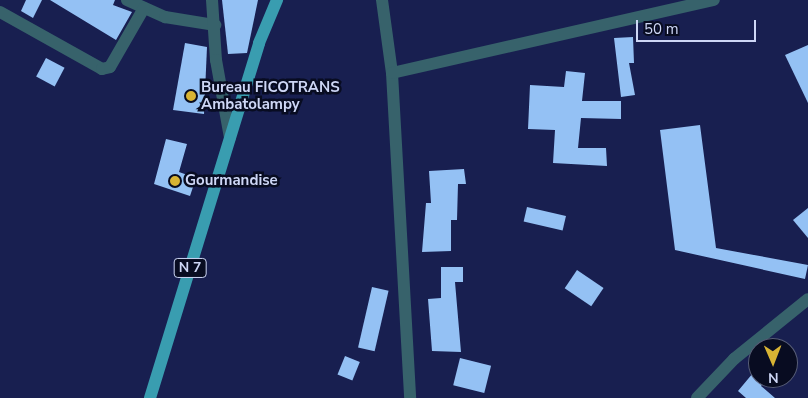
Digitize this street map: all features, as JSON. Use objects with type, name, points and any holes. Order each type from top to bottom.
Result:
[{"type":"main road","name":"N 7","points":[[150,398],[230,138],[277,0]]},
{"type":"street","points":[[127,0],[165,17],[215,25]]},
{"type":"street","points":[[212,0],[230,138]]},
{"type":"street","points":[[382,0],[392,73],[410,398]]},
{"type":"street","points":[[392,73],[714,0]]},
{"type":"street","points":[[0,12],[102,69],[110,67],[144,8]]},
{"type":"street","points":[[697,398],[734,359],[808,299]]},
{"type":"building","points":[[26,0],[42,0],[33,18],[21,11]]},
{"type":"building","points":[[50,0],[115,0],[113,5],[132,12],[116,40]]},
{"type":"building","points":[[222,0],[258,0],[247,53],[228,54]]},
{"type":"building","points":[[633,37],[634,63],[629,63],[635,95],[621,97],[614,38]]},
{"type":"building","points":[[185,43],[207,47],[204,114],[173,110]]},
{"type":"building","points":[[808,45],[808,103],[785,55]]},
{"type":"building","points":[[46,58],[65,68],[55,86],[36,77]]},
{"type":"building","points":[[566,71],[585,73],[582,101],[621,101],[621,119],[581,118],[578,148],[606,148],[607,166],[553,163],[555,130],[528,129],[530,85],[564,87]]},
{"type":"building","points":[[700,125],[716,248],[808,265],[805,279],[675,250],[660,130]]},
{"type":"building","points":[[166,139],[187,144],[179,172],[196,178],[190,196],[154,184]]},
{"type":"building","points":[[464,169],[466,184],[458,184],[457,220],[451,220],[451,251],[422,252],[426,203],[431,203],[429,171]]},
{"type":"building","points":[[527,207],[566,216],[563,231],[524,222]]},
{"type":"building","points":[[808,208],[808,238],[793,220]]},
{"type":"building","points":[[441,267],[463,267],[463,282],[455,282],[461,352],[432,351],[428,299],[441,298]]},
{"type":"building","points":[[577,270],[604,288],[591,306],[565,288]]},
{"type":"building","points":[[372,287],[389,291],[375,351],[358,347]]},
{"type":"building","points":[[345,356],[360,362],[352,381],[338,375]]},
{"type":"building","points":[[460,358],[491,366],[484,393],[453,385]]},
{"type":"building","points":[[748,379],[748,388],[763,388],[775,398],[746,398],[738,391]]},
{"type":"place","name":"Bureau FICOTRANS Ambatolampy","points":[[191,96]]},
{"type":"place","name":"Gourmandise","points":[[175,181]]}]
